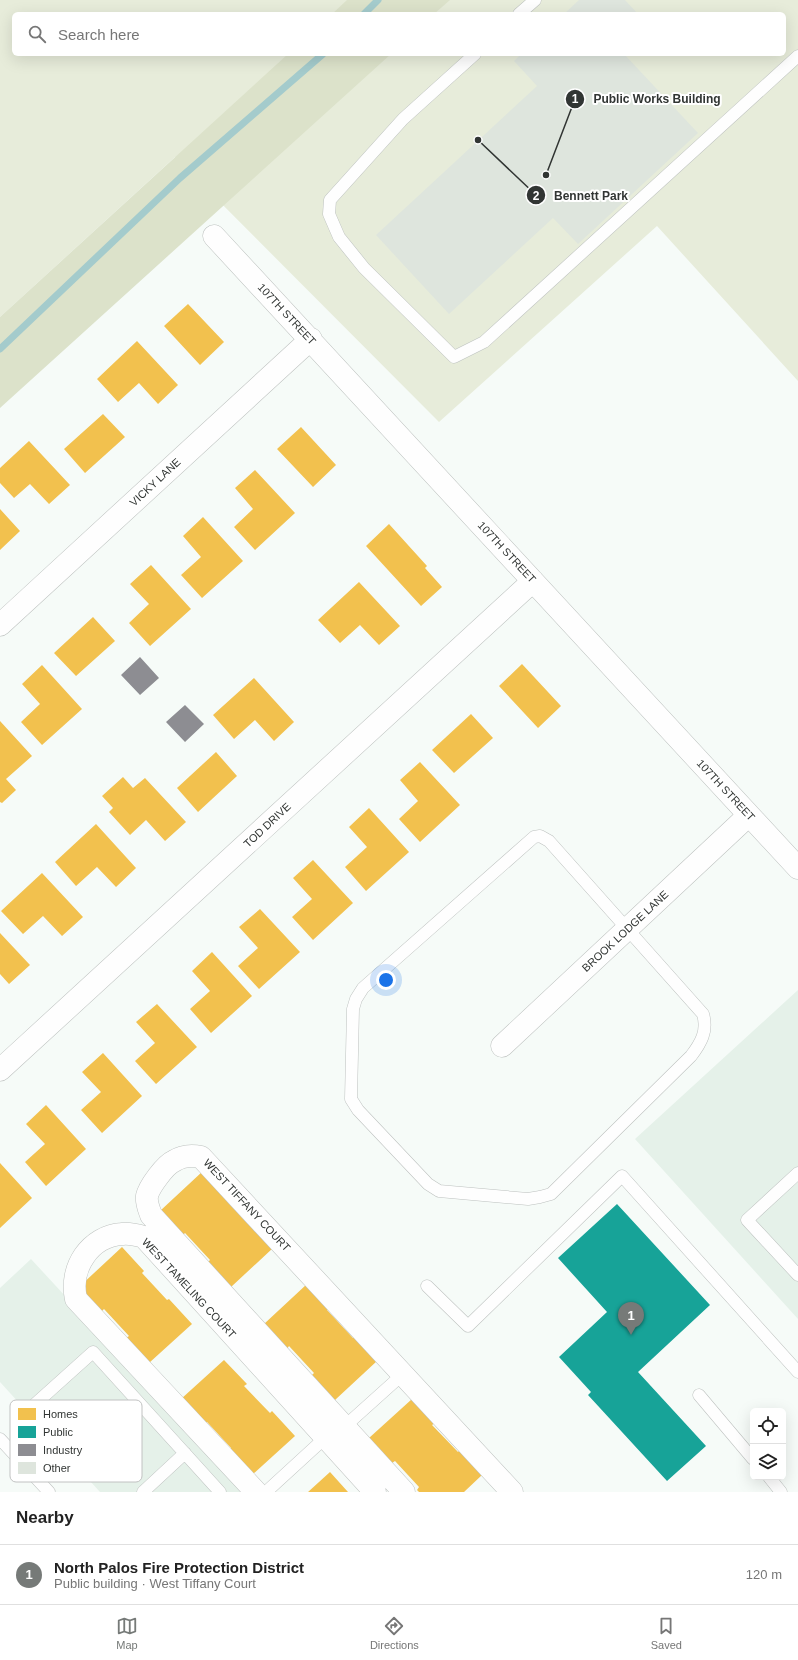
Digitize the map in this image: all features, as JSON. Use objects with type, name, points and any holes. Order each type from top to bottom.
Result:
[{"type":"street","name":"107TH STREET","points":[[214,236],[311,339],[798,868]]},
{"type":"street","name":"VICKY LANE","points":[[0,625],[311,339]]},
{"type":"street","name":"TOD DRIVE","points":[[0,1070],[533,580]]},
{"type":"street","name":"BROOK LODGE LANE","points":[[502,1046],[749,815]]},
{"type":"street","name":"WEST TIFFANY COURT","points":[[404,1492],[335,1432],[151,1215],[147,1206],[147,1196],[160,1175],[173,1161],[193,1155],[202,1157],[512,1492]]},
{"type":"street","name":"WEST TAMELING COURT","points":[[256,1492],[76,1299],[74,1288],[76,1274],[81,1260],[90,1248],[99,1241],[121,1234],[144,1237],[335,1432],[375,1492]]},
{"type":"lane","points":[[521,12],[534,0]]},
{"type":"lane","points":[[473,56],[403,119],[330,200],[329,214],[339,237],[364,268],[454,357],[484,342],[798,56]]},
{"type":"lane","points":[[540,836],[549,841],[628,928],[703,1014],[706,1022],[704,1034],[699,1046],[691,1056],[551,1194],[540,1198],[528,1199],[439,1190],[428,1184],[358,1110],[351,1099],[352,1009],[363,988],[534,837],[540,836]]},
{"type":"lane","points":[[798,1173],[747,1220],[798,1275]]},
{"type":"lane","points":[[426,1286],[468,1326],[622,1176],[798,1372]]},
{"type":"lane","points":[[40,1400],[93,1352],[136,1400]]},
{"type":"lane","points":[[266,1492],[403,1374]]},
{"type":"lane","points":[[699,1395],[750,1455]]},
{"type":"lane","points":[[142,1406],[220,1492]]},
{"type":"lane","points":[[0,1439],[10,1450]]},
{"type":"lane","points":[[143,1492],[185,1453]]},
{"type":"lane","points":[[771,1480],[781,1492]]},
{"type":"lane","points":[[40,1482],[49,1492]]},
{"type":"shaded area","points":[[798,990],[798,1319],[635,1139]]},
{"type":"shaded area","points":[[31,1259],[246,1492],[100,1492],[91,1482],[142,1482],[142,1400],[16,1400],[0,1382],[0,1288]]},
{"type":"green space","points":[[0,0],[798,0],[798,381],[657,226],[439,422],[175,157],[0,317]]},
{"type":"green space","points":[[347,0],[450,0],[436,12],[334,12]]},
{"type":"green space","points":[[286,56],[389,56],[0,408],[0,317]]},
{"type":"building: Homes","points":[[188,304],[224,342],[200,365],[164,326]]},
{"type":"building: Homes","points":[[137,341],[178,385],[158,404],[139,383],[118,402],[97,379]]},
{"type":"building: Homes","points":[[103,414],[125,437],[85,473],[64,449]]},
{"type":"building: Homes","points":[[301,427],[336,465],[313,487],[277,449]]},
{"type":"building: Homes","points":[[29,441],[70,485],[49,504],[30,484],[14,498],[0,483],[0,468]]},
{"type":"building: Homes","points":[[255,470],[295,513],[255,550],[234,527],[253,509],[235,488]]},
{"type":"building: Homes","points":[[0,509],[20,531],[0,550]]},
{"type":"building: Homes","points":[[203,517],[243,561],[202,598],[181,575],[201,557],[183,536]]},
{"type":"building: Homes","points":[[389,524],[427,566],[425,568],[442,587],[421,606],[366,546]]},
{"type":"building: Homes","points":[[151,565],[191,609],[150,646],[129,623],[149,604],[130,584]]},
{"type":"building: Homes","points":[[359,582],[400,626],[379,645],[360,625],[340,643],[318,620]]},
{"type":"building: Homes","points":[[93,617],[115,641],[76,676],[54,653]]},
{"type":"building: Homes","points":[[522,664],[561,706],[538,728],[499,686]]},
{"type":"building: Homes","points":[[42,665],[82,709],[42,745],[21,722],[40,704],[22,684]]},
{"type":"building: Homes","points":[[254,678],[294,722],[274,741],[255,720],[234,739],[213,715]]},
{"type":"building: Homes","points":[[471,714],[493,738],[454,773],[432,750]]},
{"type":"building: Homes","points":[[0,721],[32,756],[6,779],[16,790],[2,803],[0,802]]},
{"type":"building: Homes","points":[[216,752],[237,776],[198,812],[177,788]]},
{"type":"building: Homes","points":[[420,762],[460,805],[420,842],[399,819],[418,801],[400,780]]},
{"type":"building: Homes","points":[[123,777],[133,788],[145,778],[186,822],[165,841],[146,820],[130,835],[109,812],[113,808],[102,796]]},
{"type":"building: Homes","points":[[369,808],[409,852],[366,891],[345,867],[367,847],[349,827]]},
{"type":"building: Homes","points":[[96,824],[136,868],[116,887],[97,867],[76,886],[55,862]]},
{"type":"building: Homes","points":[[313,860],[353,903],[313,940],[292,917],[312,899],[293,878]]},
{"type":"building: Homes","points":[[42,873],[83,917],[62,936],[43,916],[23,934],[1,911]]},
{"type":"building: Homes","points":[[260,909],[300,952],[259,989],[238,966],[258,948],[239,927]]},
{"type":"building: Homes","points":[[0,933],[30,965],[9,984],[0,974]]},
{"type":"building: Homes","points":[[212,952],[252,996],[211,1033],[190,1009],[210,991],[192,971]]},
{"type":"building: Homes","points":[[157,1004],[197,1047],[156,1084],[135,1061],[155,1043],[136,1022]]},
{"type":"building: Homes","points":[[103,1053],[142,1096],[102,1133],[81,1110],[101,1092],[82,1072]]},
{"type":"building: Homes","points":[[46,1105],[86,1149],[46,1186],[25,1162],[45,1144],[26,1124]]},
{"type":"building: Homes","points":[[0,1163],[32,1198],[0,1228]]},
{"type":"building: Homes","points":[[203,1171],[225,1195],[223,1197],[273,1248],[231,1287],[208,1262],[210,1260],[185,1233],[183,1235],[160,1211]]},
{"type":"building: Homes","points":[[122,1247],[144,1271],[142,1273],[192,1324],[149,1363],[126,1338],[129,1336],[104,1309],[102,1311],[79,1287]]},
{"type":"building: Homes","points":[[307,1284],[330,1308],[327,1310],[377,1361],[335,1400],[312,1375],[314,1373],[289,1346],[287,1349],[264,1324]]},
{"type":"building: Homes","points":[[224,1360],[247,1384],[244,1386],[270,1413],[272,1411],[295,1436],[252,1475],[229,1450],[231,1448],[207,1422],[204,1424],[181,1399]]},
{"type":"building: Homes","points":[[412,1399],[435,1423],[432,1425],[482,1475],[464,1492],[419,1492],[417,1490],[419,1487],[395,1461],[392,1463],[369,1438]]},
{"type":"building: Homes","points":[[330,1472],[348,1492],[308,1492]]},
{"type":"building: Public","points":[[617,1204],[710,1305],[638,1372],[706,1446],[667,1481],[588,1395],[591,1392],[559,1357],[607,1312],[558,1258]]},
{"type":"building: Industry","points":[[140,657],[159,678],[140,695],[121,675]]},
{"type":"building: Industry","points":[[185,705],[204,724],[185,742],[166,722]]},
{"type":"building: Other","points":[[579,0],[625,0],[636,12],[566,12]]},
{"type":"building: Other","points":[[519,56],[626,56],[698,133],[578,244],[553,218],[449,314],[376,235],[537,86],[514,61]]},
{"type":"waterway","points":[[366,12],[378,0]]},
{"type":"waterway","points":[[0,349],[180,178],[321,56]]},
{"type":"place","name":"Bennett Park","points":[[478,140]]},
{"type":"place","name":"Public Works Building","points":[[546,175]]},
{"type":"place","name":"North Palos Fire Protection District","points":[[631,1335]]}]
